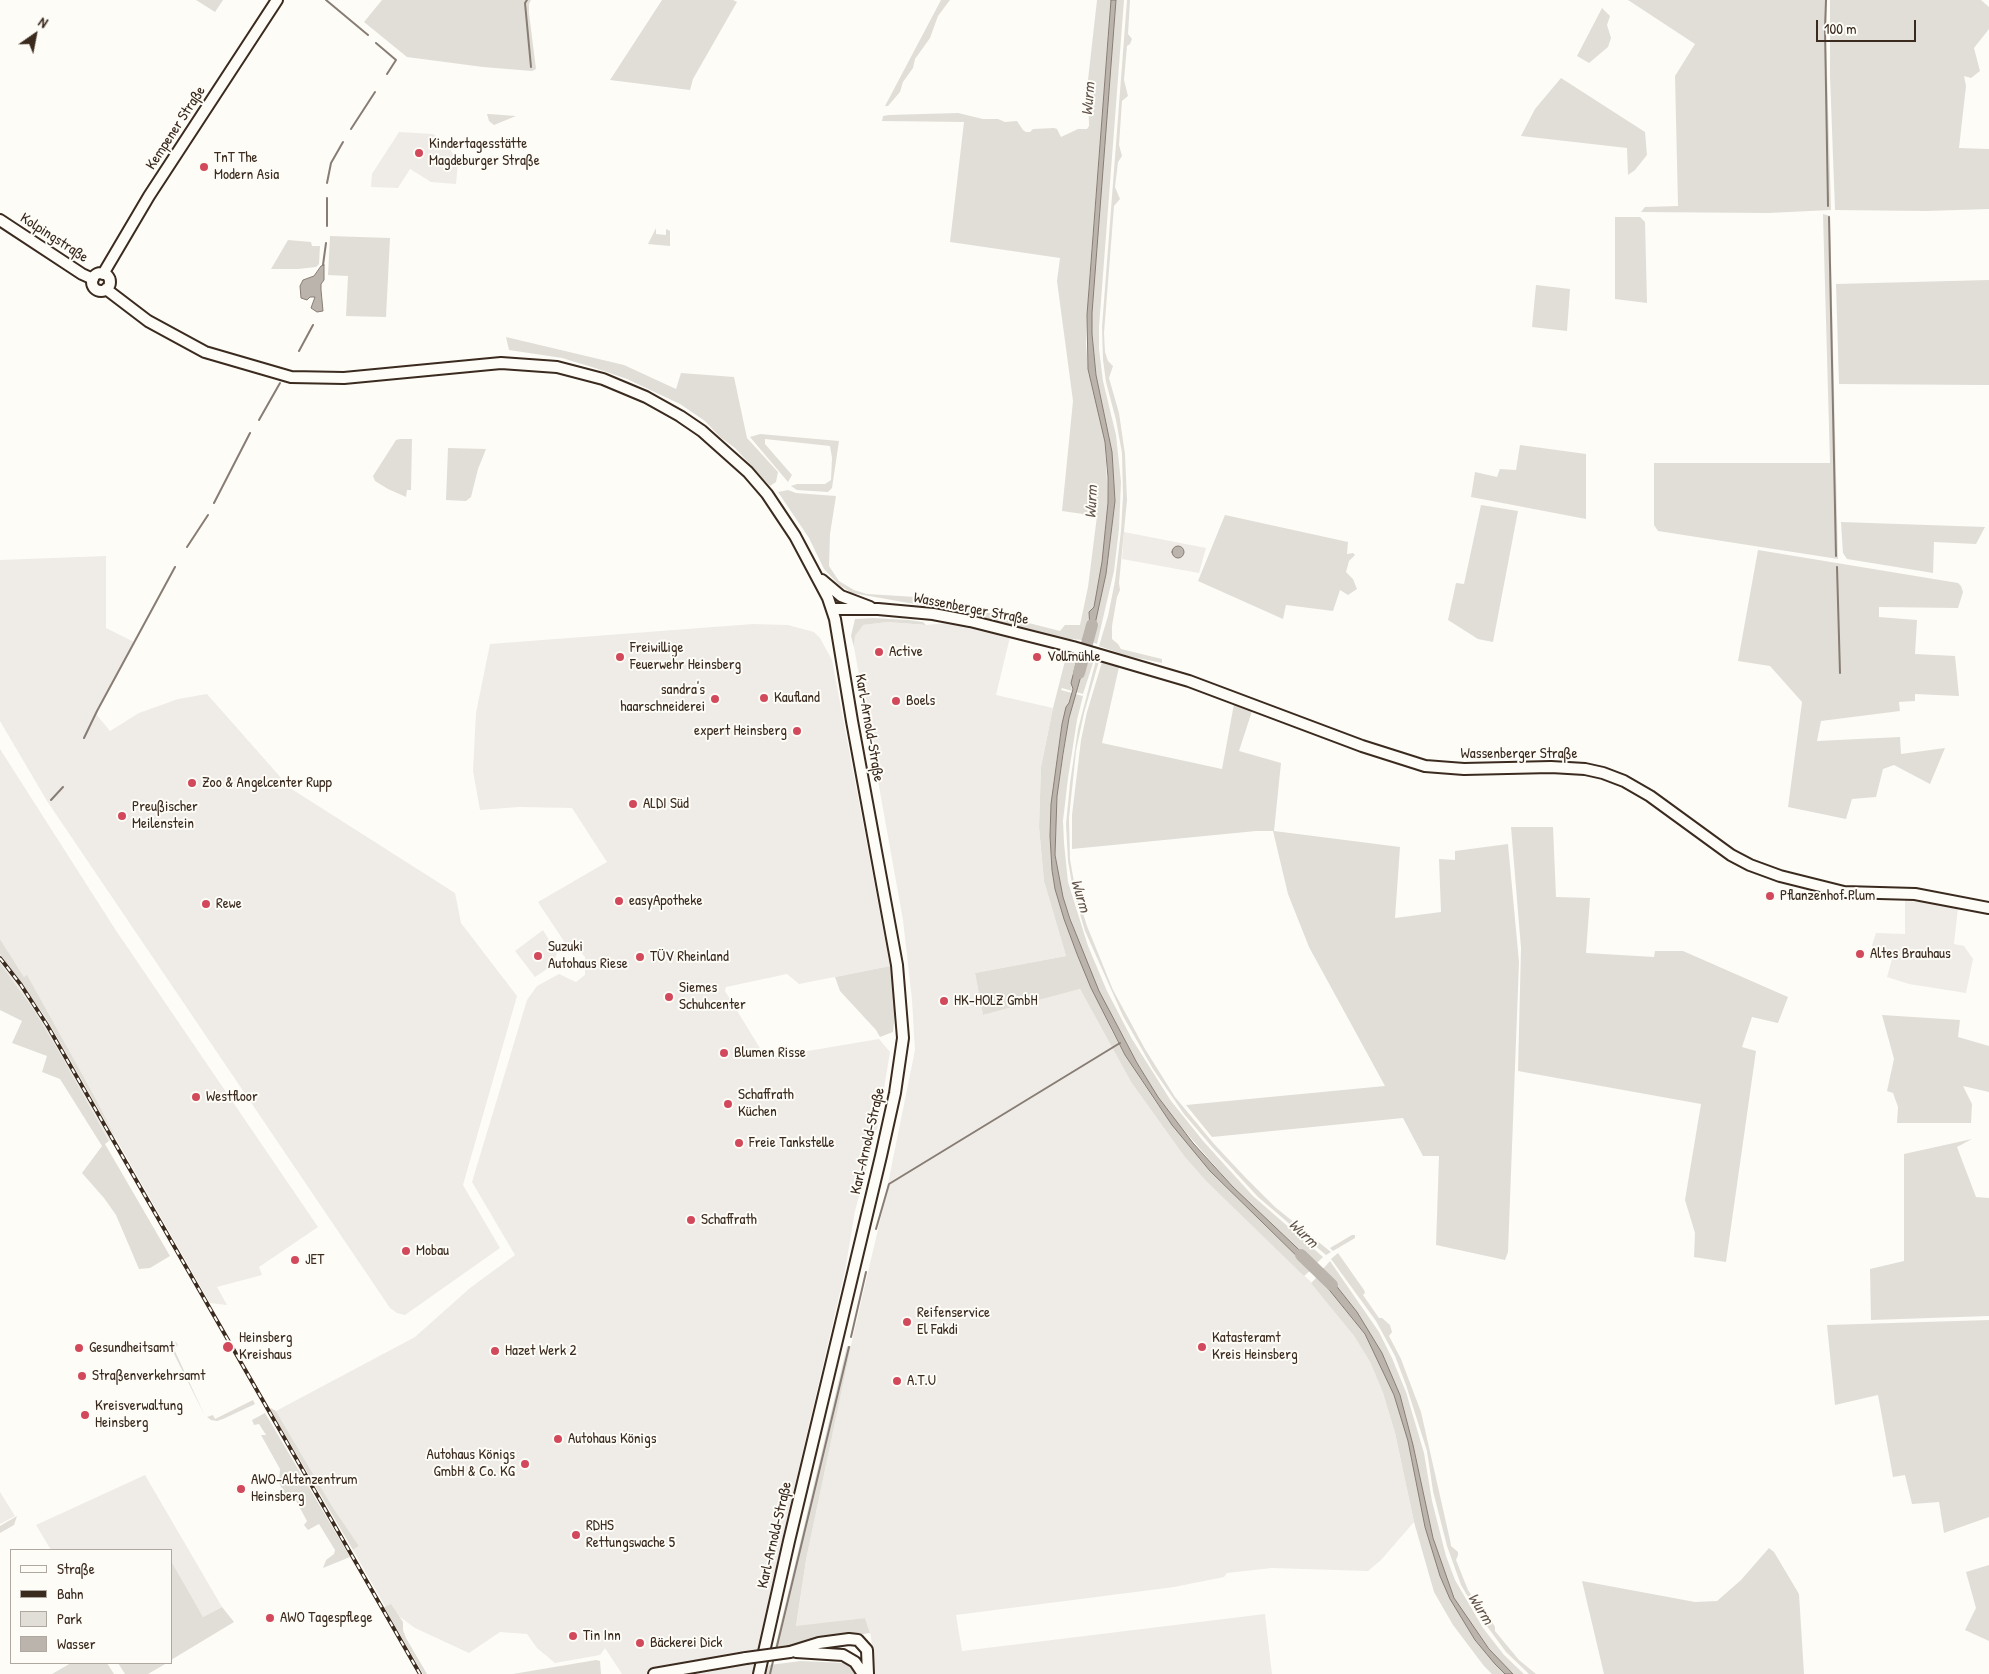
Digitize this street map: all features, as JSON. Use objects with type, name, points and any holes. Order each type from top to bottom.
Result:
[{"type":"main road","name":"Kempener Straße","points":[[103,274],[149,196],[277,0]]},
{"type":"main road","name":"Kolpingstraße","points":[[0,220],[92,279]]},
{"type":"main road","points":[[103,274],[109,281],[109,285],[102,291],[96,290],[92,279],[96,275],[103,274]]},
{"type":"main road","points":[[106,289],[148,320],[205,352],[291,377],[344,378],[501,362],[557,367],[603,379],[646,398],[680,416],[702,431],[748,472],[767,494],[817,574],[829,587],[841,596],[878,610]]},
{"type":"main road","name":"Karl-Arnold-Straße","points":[[759,1674],[881,1156],[895,1093],[903,1038],[897,965],[874,849],[832,609],[817,574]]},
{"type":"main road","name":"Wassenberger Straße","points":[[832,609],[878,610],[948,616],[1096,653],[1189,680],[1362,746],[1425,766],[1464,769],[1551,767],[1585,769],[1603,773],[1635,786],[1720,848],[1759,869],[1807,884],[1855,894],[1925,895],[1989,908]]},
{"type":"main road","points":[[654,1674],[790,1652],[819,1643],[849,1639],[858,1640],[867,1650],[868,1674]]},
{"type":"main road","points":[[790,1652],[842,1655],[855,1662],[863,1674]]},
{"type":"shaded area","name":"Kindertagesstätte Magdeburger Straße","points":[[399,132],[433,134],[447,144],[458,162],[456,184],[431,182],[410,169],[398,188],[371,187],[372,174]]},
{"type":"shaded area","points":[[1124,532],[1206,548],[1199,573],[1122,559]]},
{"type":"shaded area","points":[[106,556],[106,628],[134,642],[96,714],[110,731],[139,713],[178,699],[207,694],[290,788],[455,893],[461,923],[517,996],[463,1185],[500,1248],[405,1315],[397,1313],[390,1308],[47,801],[0,721],[0,560]]},
{"type":"shaded area","points":[[888,622],[926,625],[948,623],[1010,637],[996,695],[1053,708],[1041,767],[1039,827],[1044,881],[1066,956],[975,973],[983,1015],[1080,989],[1131,1082],[1184,1156],[1206,1181],[1310,1281],[1354,1336],[1370,1362],[1383,1393],[1395,1433],[1414,1522],[1381,1560],[1368,1571],[1272,1568],[1227,1573],[1224,1577],[1174,1587],[956,1615],[962,1651],[1265,1614],[1272,1674],[874,1674],[871,1636],[865,1618],[796,1627],[806,1560],[851,1345],[883,1208],[915,1050],[912,1000],[903,920],[854,647],[855,636],[862,625]]},
{"type":"shaded area","points":[[753,624],[788,625],[814,632],[820,638],[832,660],[890,966],[799,984],[787,974],[726,987],[725,991],[766,1058],[879,1039],[890,1052],[878,1125],[855,1211],[845,1271],[785,1527],[753,1674],[622,1674],[605,1648],[600,1655],[555,1663],[537,1648],[527,1634],[500,1632],[469,1653],[415,1628],[385,1606],[353,1550],[359,1546],[332,1506],[276,1411],[415,1337],[470,1288],[515,1255],[472,1182],[527,1000],[537,986],[559,974],[576,982],[585,975],[585,957],[579,950],[569,949],[538,902],[607,862],[572,808],[519,807],[480,810],[473,771],[476,713],[490,644]]},
{"type":"shaded area","points":[[0,749],[115,929],[318,1227],[259,1267],[262,1275],[217,1287],[227,1305],[210,1303],[115,1137],[109,1141],[32,1007],[0,963],[0,954],[46,1018],[110,1127],[27,976],[24,977],[0,939]]},
{"type":"shaded area","points":[[1905,901],[1958,908],[1954,944],[1964,946],[1973,959],[1966,993],[1909,984],[1887,977],[1892,959],[1872,953],[1872,945],[1876,933],[1905,934]]},
{"type":"shaded area","name":"Suzuki Autohaus Riese","points":[[543,930],[557,953],[553,965],[535,977],[515,951]]},
{"type":"shaded area","points":[[145,1475],[222,1607],[203,1617],[172,1566],[172,1549],[50,1549],[36,1525]]},
{"type":"shaded area","points":[[0,1492],[15,1516],[0,1524]]},
{"type":"green space","points":[[196,0],[223,0],[215,12]]},
{"type":"green space","points":[[382,0],[531,0],[529,13],[536,69],[532,71],[483,67],[407,57],[364,22]]},
{"type":"green space","points":[[662,0],[733,0],[737,2],[693,79],[690,90],[610,80]]},
{"type":"green space","points":[[941,0],[950,0],[938,16],[930,38],[915,59],[913,68],[903,82],[900,92],[888,106],[885,106]]},
{"type":"green space","points":[[1097,0],[1111,0],[1086,344],[1088,369],[1105,442],[1108,503],[1102,562],[1097,595],[1094,607],[1091,609],[1090,629],[1082,640],[1059,638],[943,609],[852,593],[839,585],[824,569],[809,538],[778,492],[788,490],[796,493],[836,496],[830,534],[829,566],[839,581],[854,590],[867,594],[916,597],[958,605],[1060,631],[1065,625],[1080,625],[1088,587],[1097,516],[1062,511],[1073,401],[1057,281],[1060,258],[950,242],[964,122],[882,121],[883,116],[889,115],[958,113],[983,119],[998,119],[1005,122],[1017,121],[1026,132],[1030,132],[1033,129],[1054,128],[1057,129],[1061,137],[1078,129],[1087,129],[1089,126],[1088,80]]},
{"type":"green space","points":[[1116,0],[1124,0],[1099,327],[1099,349],[1103,381],[1116,435],[1121,482],[1119,529],[1114,571],[1097,644],[1092,642],[1092,638],[1106,574],[1115,501],[1112,452],[1096,375],[1092,313]]},
{"type":"green space","points":[[1127,0],[1130,0],[1128,34],[1132,39],[1127,46],[1124,80],[1128,96],[1122,101],[1119,145],[1122,156],[1118,162],[1115,187],[1120,199],[1114,206],[1104,333],[1105,352],[1108,361],[1113,366],[1109,378],[1119,413],[1125,454],[1127,500],[1119,583],[1120,590],[1112,626],[1112,639],[1121,649],[1162,659],[1162,663],[1128,656],[1099,646],[1108,616],[1115,581],[1123,496],[1122,453],[1106,382],[1102,327]]},
{"type":"green space","points":[[1628,0],[1827,0],[1826,36],[1831,210],[1768,213],[1641,212],[1645,207],[1678,206],[1675,76],[1695,44]]},
{"type":"green space","points":[[1830,0],[1981,0],[1989,7],[1989,29],[1974,48],[1980,71],[1971,78],[1964,76],[1966,86],[1959,148],[1989,149],[1989,209],[1926,211],[1835,210],[1830,76]]},
{"type":"green space","points":[[1602,8],[1610,16],[1607,25],[1611,38],[1608,47],[1589,63],[1577,56]]},
{"type":"green space","points":[[1561,78],[1645,132],[1647,155],[1635,170],[1628,175],[1627,148],[1521,136],[1535,109]]},
{"type":"green space","points":[[487,114],[516,116],[494,125],[489,121]]},
{"type":"green space","points":[[1823,214],[1830,216],[1838,559],[1658,531],[1654,525],[1654,463],[1830,463]]},
{"type":"green space","points":[[1615,217],[1640,217],[1645,222],[1647,303],[1615,299]]},
{"type":"green space","points":[[656,228],[656,234],[666,235],[666,229],[670,231],[670,246],[648,244]]},
{"type":"green space","points":[[330,236],[390,238],[386,317],[346,316],[348,276],[328,275]]},
{"type":"green space","points":[[288,240],[311,242],[312,246],[320,246],[319,264],[316,267],[298,269],[271,269]]},
{"type":"green space","points":[[1989,280],[1989,385],[1839,384],[1836,284]]},
{"type":"green space","points":[[1536,285],[1570,289],[1567,331],[1532,327]]},
{"type":"green space","points":[[506,337],[624,365],[676,389],[681,373],[734,377],[747,438],[778,472],[776,482],[770,486],[735,448],[720,437],[705,421],[680,404],[627,379],[595,368],[562,358],[509,350]]},
{"type":"green space","points":[[760,434],[839,441],[832,488],[828,492],[797,490],[791,486],[797,484],[825,484],[831,480],[832,458],[830,446],[765,439],[765,444],[792,475],[788,482],[750,437]]},
{"type":"green space","points":[[412,439],[411,490],[407,490],[406,497],[375,481],[373,476],[396,440]]},
{"type":"green space","points":[[1520,445],[1586,454],[1586,519],[1471,497],[1475,472],[1497,477],[1500,469],[1516,470]]},
{"type":"green space","points":[[448,448],[486,449],[478,469],[471,497],[466,501],[446,500]]},
{"type":"green space","points":[[1481,505],[1518,511],[1493,642],[1478,639],[1448,620],[1456,583],[1464,584]]},
{"type":"green space","points":[[1225,515],[1348,542],[1347,554],[1353,553],[1355,555],[1349,561],[1346,572],[1353,579],[1357,589],[1348,595],[1340,590],[1333,611],[1286,605],[1283,619],[1198,581]]},
{"type":"green space","points":[[1841,522],[1985,527],[1976,544],[1934,542],[1933,573],[1847,559],[1843,553]]},
{"type":"green space","points":[[1758,550],[1958,583],[1961,586],[1963,592],[1958,608],[1879,607],[1879,617],[1917,620],[1915,654],[1955,656],[1959,696],[1915,694],[1915,701],[1899,702],[1900,711],[1821,721],[1817,741],[1900,737],[1901,754],[1945,748],[1930,784],[1894,765],[1883,769],[1876,797],[1852,799],[1846,819],[1788,807],[1802,702],[1770,666],[1738,661]]},
{"type":"green space","points":[[855,619],[909,620],[923,622],[926,625],[888,622],[863,625],[855,636],[854,647],[851,636]]},
{"type":"green space","points":[[1067,653],[1078,656],[1071,683],[1072,691],[1062,688],[1061,690],[1072,693],[1062,724],[1051,804],[1050,836],[1055,889],[1077,954],[1112,1031],[1155,1101],[1210,1171],[1311,1270],[1304,1276],[1206,1181],[1184,1156],[1131,1082],[1080,989],[983,1015],[975,973],[1066,956],[1044,881],[1039,827],[1041,767]]},
{"type":"green space","points":[[1086,658],[1094,660],[1083,694],[1076,692]]},
{"type":"green space","points":[[1096,660],[1099,661],[1084,713],[1076,751],[1069,818],[1070,859],[1075,888],[1087,926],[1113,990],[1145,1049],[1175,1097],[1215,1145],[1275,1207],[1331,1252],[1326,1255],[1258,1197],[1184,1114],[1153,1069],[1123,1016],[1085,931],[1073,890],[1068,861],[1066,824],[1078,729]]},
{"type":"green space","points":[[1102,662],[1119,667],[1102,743],[1222,769],[1234,704],[1252,711],[1239,751],[1281,763],[1274,831],[1400,847],[1395,918],[1441,912],[1439,859],[1455,860],[1455,851],[1508,844],[1519,962],[1508,1252],[1505,1260],[1436,1245],[1439,1156],[1423,1156],[1403,1118],[1212,1137],[1186,1105],[1385,1086],[1309,947],[1288,894],[1273,831],[1256,831],[1072,849],[1072,815],[1081,740]]},
{"type":"green space","points":[[1075,694],[1083,696],[1077,720],[1068,778],[1063,821],[1064,843],[1068,882],[1088,946],[1107,991],[1132,1039],[1171,1101],[1204,1142],[1253,1196],[1323,1257],[1315,1265],[1233,1187],[1176,1121],[1158,1097],[1137,1063],[1086,962],[1063,897],[1055,855],[1057,796],[1069,718]]},
{"type":"green space","points":[[1511,827],[1553,827],[1556,897],[1590,898],[1586,953],[1654,957],[1655,951],[1683,951],[1788,997],[1778,1023],[1752,1017],[1742,1047],[1756,1051],[1726,1262],[1694,1257],[1695,1233],[1685,1200],[1701,1104],[1518,1071],[1521,948]]},
{"type":"green space","points":[[0,939],[24,977],[27,975],[115,1137],[46,1018],[0,954]]},
{"type":"green space","points":[[0,963],[32,1007],[59,1052],[109,1141],[105,1144],[170,1256],[150,1268],[139,1269],[116,1215],[82,1173],[102,1146],[60,1079],[42,1072],[47,1056],[12,1043],[22,1021],[0,1010]]},
{"type":"green space","points":[[890,966],[894,984],[895,1012],[893,1032],[880,1037],[876,1030],[840,991],[835,977]]},
{"type":"green space","points":[[1882,1015],[1960,1020],[1958,1037],[1989,1046],[1989,1092],[1963,1086],[1972,1104],[1971,1123],[1897,1123],[1898,1107],[1893,1093],[1887,1091],[1894,1059]]},
{"type":"green space","points":[[1972,1139],[1957,1147],[1976,1197],[1989,1198],[1989,1316],[1871,1320],[1870,1269],[1904,1261],[1904,1154]]},
{"type":"green space","points":[[1355,1235],[1355,1238],[1333,1251],[1330,1248]]},
{"type":"green space","points":[[1338,1253],[1364,1290],[1365,1293],[1363,1295],[1379,1318],[1382,1318],[1390,1325],[1392,1332],[1389,1336],[1401,1359],[1421,1412],[1451,1546],[1458,1552],[1456,1560],[1468,1590],[1482,1612],[1490,1618],[1495,1631],[1519,1660],[1536,1674],[1529,1674],[1506,1652],[1478,1614],[1461,1585],[1447,1546],[1433,1491],[1427,1451],[1406,1385],[1395,1356],[1376,1321],[1331,1259]]},
{"type":"green space","points":[[1330,1261],[1379,1332],[1406,1392],[1424,1453],[1432,1501],[1446,1556],[1455,1580],[1483,1628],[1504,1655],[1524,1674],[1513,1674],[1494,1655],[1454,1598],[1433,1538],[1400,1395],[1382,1353],[1357,1312],[1323,1269]]},
{"type":"green space","points":[[1318,1276],[1365,1334],[1385,1373],[1408,1441],[1425,1527],[1440,1576],[1450,1599],[1475,1640],[1505,1674],[1492,1674],[1484,1666],[1453,1625],[1434,1592],[1414,1522],[1395,1433],[1383,1393],[1370,1362],[1354,1336],[1311,1283]]},
{"type":"green space","points":[[1989,1320],[1989,1517],[1944,1533],[1939,1502],[1912,1504],[1905,1475],[1893,1477],[1878,1395],[1835,1405],[1827,1325]]},
{"type":"green space","points":[[176,1342],[178,1345],[174,1349],[205,1416],[174,1354],[171,1346]]},
{"type":"green space","points":[[847,1346],[851,1346],[806,1560],[796,1626],[865,1618],[870,1633],[775,1648]]},
{"type":"green space","points":[[253,1400],[255,1404],[223,1419],[217,1421],[207,1417],[213,1415],[215,1419]]},
{"type":"green space","points":[[270,1409],[276,1411],[332,1506],[359,1546],[353,1550]]},
{"type":"green space","points":[[265,1413],[350,1557],[323,1568],[326,1560],[334,1554],[335,1550],[319,1524],[308,1530],[304,1525],[307,1521],[295,1499],[289,1501],[279,1483],[280,1469],[261,1435],[266,1435],[259,1424],[254,1425],[252,1420]]},
{"type":"green space","points":[[17,1516],[14,1525],[0,1533],[0,1526]]},
{"type":"green space","points":[[1769,1548],[1774,1552],[1799,1594],[1804,1674],[1604,1674],[1582,1581],[1695,1602],[1717,1601],[1741,1580]]},
{"type":"green space","points":[[172,1563],[203,1617],[222,1607],[234,1622],[172,1659]]},
{"type":"green space","points":[[1989,1565],[1989,1641],[1965,1630],[1976,1608],[1966,1572]]},
{"type":"green space","points":[[391,1604],[403,1622],[406,1638],[427,1674],[423,1674],[384,1607]]},
{"type":"green space","points":[[596,1660],[600,1661],[601,1674],[513,1674]]},
{"type":"green space","points":[[801,1661],[844,1663],[850,1665],[858,1674],[766,1674],[769,1665]]},
{"type":"green space","points":[[69,1664],[108,1664],[114,1674],[52,1674]]},
{"type":"green space","points":[[119,1664],[165,1664],[148,1674],[125,1674]]},
{"type":"water","points":[[1111,0],[1116,0],[1092,313],[1092,334],[1096,375],[1112,452],[1115,501],[1106,574],[1092,642],[1082,640],[1090,629],[1089,612],[1094,607],[1102,562],[1108,503],[1108,477],[1105,442],[1088,369],[1087,315]]},
{"type":"water","points":[[324,265],[324,280],[321,284],[323,311],[317,312],[311,308],[315,297],[310,297],[307,300],[301,298],[300,286],[303,280],[314,276],[321,266]]},
{"type":"water","points":[[1178,546],[1184,552],[1178,558],[1172,552]]},
{"type":"water","points":[[1078,656],[1086,658],[1069,718],[1063,754],[1057,796],[1055,855],[1063,897],[1070,919],[1099,991],[1137,1063],[1158,1097],[1193,1143],[1233,1187],[1315,1265],[1311,1270],[1210,1171],[1172,1125],[1125,1055],[1091,988],[1077,954],[1055,889],[1050,836],[1051,804],[1062,724],[1073,689],[1071,683]]},
{"type":"water","points":[[1323,1269],[1357,1312],[1382,1353],[1400,1395],[1433,1538],[1454,1598],[1489,1649],[1513,1674],[1505,1674],[1495,1664],[1475,1640],[1450,1599],[1440,1576],[1425,1527],[1408,1441],[1394,1395],[1365,1334],[1318,1276]]},
{"type":"waterway","points":[[326,0],[368,35]]},
{"type":"waterway","points":[[527,0],[525,3],[531,67]]},
{"type":"waterway","points":[[1826,0],[1828,206]]},
{"type":"waterway","points":[[376,43],[396,60],[387,74]]},
{"type":"waterway","points":[[351,129],[375,92]]},
{"type":"waterway","points":[[327,183],[331,163],[343,142]]},
{"type":"waterway","points":[[327,198],[327,226]]},
{"type":"waterway","points":[[1829,217],[1836,556]]},
{"type":"waterway","points":[[323,265],[326,243]]},
{"type":"waterway","points":[[299,351],[313,325]]},
{"type":"waterway","points":[[259,420],[280,383]]},
{"type":"waterway","points":[[214,503],[250,433]]},
{"type":"waterway","points":[[187,547],[208,515]]},
{"type":"waterway","points":[[84,738],[175,567]]},
{"type":"waterway","points":[[1837,567],[1840,673]]},
{"type":"waterway","name":"Wurm","points":[[1079,673],[1092,625]]},
{"type":"waterway","points":[[51,800],[63,787]]},
{"type":"waterway","points":[[876,1229],[889,1184],[1120,1043]]},
{"type":"waterway","name":"Wurm","points":[[1301,1255],[1332,1285]]},
{"type":"waterway","points":[[851,1337],[866,1272]]},
{"type":"waterway","points":[[776,1650],[849,1347]]},
{"type":"waterway","points":[[770,1674],[774,1657]]},
{"type":"railway","points":[[0,958],[21,985],[47,1025],[420,1674]]},
{"type":"place","name":"Kindertagesstätte Magdeburger Straße","points":[[419,153]]},
{"type":"place","name":"TnT The Modern Asia","points":[[204,167]]},
{"type":"place","name":"Active","points":[[879,652]]},
{"type":"place","name":"Freiwillige Feuerwehr Heinsberg","points":[[620,657]]},
{"type":"place","name":"Vollmühle","points":[[1037,657]]},
{"type":"place","name":"Kaufland","points":[[764,698]]},
{"type":"place","name":"sandra's haarschneiderei","points":[[715,699]]},
{"type":"place","name":"Boels","points":[[896,701]]},
{"type":"place","name":"expert Heinsberg","points":[[797,731]]},
{"type":"place","name":"Zoo & Angelcenter Rupp","points":[[192,783]]},
{"type":"place","name":"ALDI Süd","points":[[633,804]]},
{"type":"place","name":"Preußischer Meilenstein","points":[[122,816]]},
{"type":"place","name":"Pflanzenhof Plum","points":[[1770,896]]},
{"type":"place","name":"easyApotheke","points":[[619,901]]},
{"type":"place","name":"Rewe","points":[[206,904]]},
{"type":"place","name":"Altes Brauhaus","points":[[1860,954]]},
{"type":"place","name":"Suzuki Autohaus Riese","points":[[538,956]]},
{"type":"place","name":"TÜV Rheinland","points":[[640,957]]},
{"type":"place","name":"Siemes Schuhcenter","points":[[669,997]]},
{"type":"place","name":"HK-HOLZ GmbH","points":[[944,1001]]},
{"type":"place","name":"Blumen Risse","points":[[724,1053]]},
{"type":"place","name":"Westfloor","points":[[196,1097]]},
{"type":"place","name":"Schaffrath Küchen","points":[[728,1104]]},
{"type":"place","name":"Freie Tankstelle","points":[[739,1143]]},
{"type":"place","name":"Schaffrath","points":[[691,1220]]},
{"type":"place","name":"Mobau","points":[[406,1251]]},
{"type":"place","name":"JET","points":[[295,1260]]},
{"type":"place","name":"Reifenservice El Fakdi","points":[[907,1322]]},
{"type":"place","name":"Heinsberg Kreishaus","points":[[228,1347]]},
{"type":"place","name":"Katasteramt Kreis Heinsberg","points":[[1202,1347]]},
{"type":"place","name":"Gesundheitsamt","points":[[79,1348]]},
{"type":"place","name":"Hazet Werk 2","points":[[495,1351]]},
{"type":"place","name":"Straßenverkehrsamt","points":[[82,1376]]},
{"type":"place","name":"A.T.U","points":[[897,1381]]},
{"type":"place","name":"Kreisverwaltung Heinsberg","points":[[85,1415]]},
{"type":"place","name":"Autohaus Königs","points":[[558,1439]]},
{"type":"place","name":"Autohaus Königs GmbH & Co. KG","points":[[525,1464]]},
{"type":"place","name":"AWO-Altenzentrum Heinsberg","points":[[241,1489]]},
{"type":"place","name":"RDHS Rettungswache 5","points":[[576,1535]]},
{"type":"place","name":"AWO Tagespflege","points":[[270,1618]]},
{"type":"place","name":"Tin Inn","points":[[573,1636]]},
{"type":"place","name":"Bäckerei Dick","points":[[640,1643]]}]
